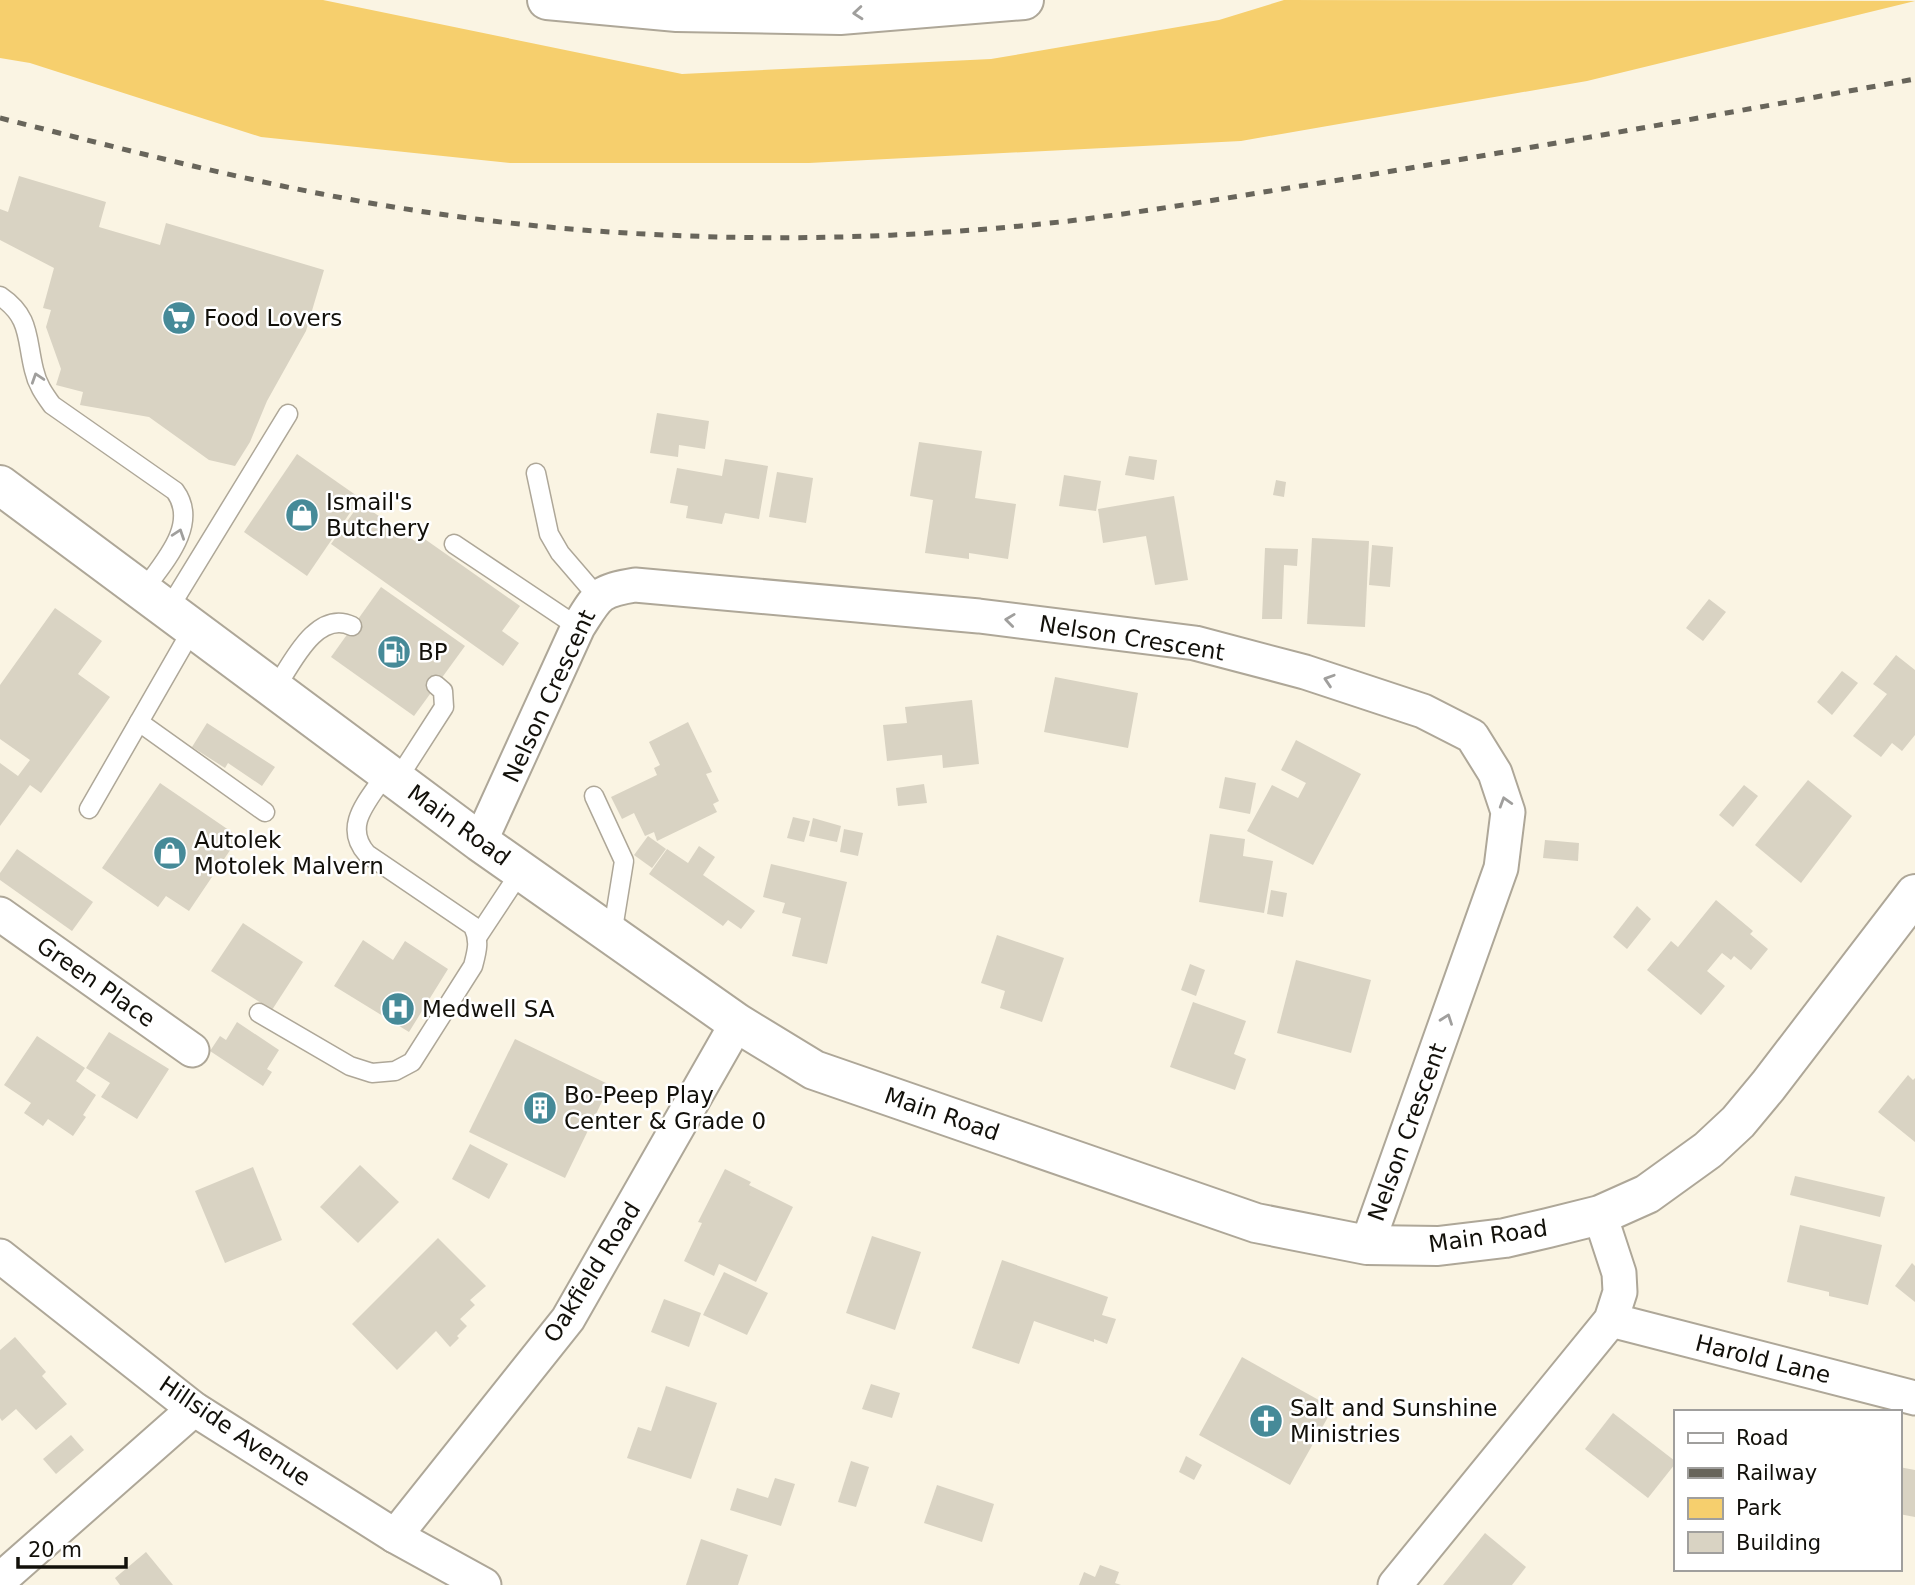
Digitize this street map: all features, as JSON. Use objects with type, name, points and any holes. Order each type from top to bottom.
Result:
[{"type":"main road","points":[[547,0],[677,12],[840,15],[1024,0]]},
{"type":"main road","name":"Main Road","points":[[0,485],[480,842],[737,1023],[814,1070],[1256,1223],[1367,1245],[1438,1246],[1505,1238],[1600,1215],[1647,1194],[1708,1150],[1738,1122],[1915,894]]},
{"type":"street","name":"Nelson Crescent","points":[[480,842],[578,627],[597,596],[611,589],[635,585],[979,615],[1195,643],[1305,672],[1423,711],[1472,736],[1495,773],[1508,812],[1501,869],[1367,1245]]},
{"type":"street","name":"Green Place","points":[[0,914],[192,1049]]},
{"type":"street","name":"Oakfield Road","points":[[395,1536],[568,1319],[737,1023]]},
{"type":"street","points":[[1395,1585],[1611,1320],[1620,1292],[1619,1273],[1600,1215]]},
{"type":"street","name":"Hillside Avenue","points":[[0,1256],[194,1409],[395,1536],[484,1585]]},
{"type":"street","name":"Harold Lane","points":[[1611,1320],[1915,1398]]},
{"type":"street","points":[[0,1580],[194,1409]]},
{"type":"lane","points":[[0,296],[22,317],[27,329],[34,372],[40,388],[52,405],[175,491],[181,499],[183,527],[175,545],[168,610],[139,722],[89,809]]},
{"type":"lane","points":[[168,610],[288,414]]},
{"type":"lane","points":[[536,473],[549,534],[560,553],[597,596]]},
{"type":"lane","points":[[454,544],[578,627]]},
{"type":"lane","points":[[275,689],[313,632],[342,622],[352,626]]},
{"type":"lane","points":[[259,1013],[351,1066],[372,1073],[395,1071],[412,1062],[472,966],[478,949],[478,936],[473,926],[407,883],[367,854],[358,844],[356,826],[444,707],[443,691],[436,685]]},
{"type":"lane","points":[[139,722],[265,812]]},
{"type":"lane","points":[[594,796],[624,861],[612,935]]},
{"type":"lane","points":[[478,936],[522,871]]},
{"type":"green space","points":[[0,0],[323,0],[682,74],[991,59],[1219,20],[1284,0],[1915,1],[1587,81],[1241,141],[809,163],[510,163],[261,137],[30,63],[0,58]]},
{"type":"building","name":"Food Lovers","points":[[19,176],[106,202],[99,227],[160,245],[166,223],[324,270],[306,331],[267,401],[250,442],[235,466],[209,460],[149,417],[80,405],[83,392],[56,385],[61,369],[46,327],[51,310],[43,308],[54,268],[0,240],[0,209],[8,212]]},
{"type":"building","points":[[657,413],[709,421],[705,449],[679,445],[678,457],[650,453]]},
{"type":"building","points":[[919,442],[982,451],[975,498],[1016,504],[1008,559],[969,553],[969,559],[925,553],[933,500],[910,496]]},
{"type":"building","name":"Ismail's Butchery","points":[[297,454],[360,498],[307,576],[244,532]]},
{"type":"building","points":[[1129,456],[1157,460],[1154,480],[1125,475]]},
{"type":"building","points":[[725,459],[768,466],[759,519],[725,513],[722,524],[686,518],[688,506],[670,503],[677,468],[722,476]]},
{"type":"building","points":[[777,472],[813,478],[806,523],[769,517]]},
{"type":"building","points":[[1064,475],[1101,481],[1096,511],[1059,506]]},
{"type":"building","points":[[1276,480],[1286,482],[1284,497],[1273,495]]},
{"type":"building","points":[[1174,496],[1188,580],[1155,585],[1146,536],[1103,543],[1098,509]]},
{"type":"building","points":[[360,503],[415,541],[419,535],[520,606],[502,631],[519,643],[503,666],[331,544]]},
{"type":"building","points":[[1312,538],[1369,541],[1365,627],[1307,624]]},
{"type":"building","points":[[1372,545],[1393,547],[1390,587],[1369,585]]},
{"type":"building","points":[[1265,548],[1298,549],[1297,566],[1284,565],[1282,619],[1262,619]]},
{"type":"building","points":[[381,587],[465,646],[414,716],[331,657]]},
{"type":"building","points":[[1709,599],[1726,612],[1703,641],[1686,628]]},
{"type":"building","points":[[55,608],[102,641],[78,674],[110,697],[41,793],[30,785],[0,826],[0,763],[18,776],[30,760],[0,739],[0,685]]},
{"type":"building","points":[[1896,655],[1915,670],[1915,735],[1902,751],[1892,743],[1881,757],[1853,736],[1887,694],[1873,684]]},
{"type":"building","points":[[1842,671],[1858,683],[1832,715],[1817,702]]},
{"type":"building","points":[[1055,677],[1138,693],[1128,748],[1044,732]]},
{"type":"building","points":[[972,700],[979,764],[943,768],[942,755],[887,761],[883,725],[907,723],[905,707]]},
{"type":"building","points":[[688,722],[712,772],[706,774],[719,801],[713,804],[717,812],[657,841],[654,832],[645,836],[634,813],[622,819],[611,797],[657,775],[654,768],[660,765],[649,742]]},
{"type":"building","points":[[207,723],[275,767],[262,786],[228,763],[225,768],[192,747]]},
{"type":"building","points":[[1296,740],[1361,774],[1313,865],[1247,831],[1272,785],[1298,798],[1306,783],[1281,770]]},
{"type":"building","points":[[1225,777],[1256,783],[1250,814],[1219,808]]},
{"type":"building","points":[[1808,780],[1852,816],[1801,883],[1755,845]]},
{"type":"building","name":"Autolek Motolek Malvern","points":[[160,783],[239,837],[189,911],[166,896],[158,907],[102,868]]},
{"type":"building","points":[[924,784],[927,803],[898,806],[896,788]]},
{"type":"building","points":[[1744,785],[1758,796],[1733,827],[1719,815]]},
{"type":"building","points":[[793,817],[810,821],[804,842],[787,838]]},
{"type":"building","points":[[813,818],[841,826],[837,842],[809,836]]},
{"type":"building","points":[[844,829],[863,833],[858,856],[840,852]]},
{"type":"building","points":[[1210,834],[1245,839],[1243,856],[1273,861],[1264,913],[1199,902]]},
{"type":"building","points":[[648,836],[666,849],[652,868],[634,855]]},
{"type":"building","points":[[1545,840],[1579,843],[1578,861],[1543,858]]},
{"type":"building","points":[[699,846],[715,857],[703,875],[755,911],[741,929],[728,920],[723,926],[649,874],[667,849],[688,863]]},
{"type":"building","points":[[17,849],[93,902],[72,931],[0,880],[0,873]]},
{"type":"building","points":[[771,864],[847,882],[827,964],[792,956],[801,918],[782,913],[785,903],[763,897]]},
{"type":"building","points":[[1271,890],[1287,893],[1283,917],[1267,914]]},
{"type":"building","points":[[1716,900],[1753,931],[1750,934],[1768,949],[1751,970],[1734,956],[1731,960],[1722,953],[1707,971],[1725,986],[1701,1015],[1647,970],[1671,941],[1678,947]]},
{"type":"building","points":[[1637,906],[1651,919],[1627,949],[1613,937]]},
{"type":"building","points":[[243,923],[303,962],[272,1010],[211,971]]},
{"type":"building","points":[[997,935],[1064,958],[1042,1022],[1000,1008],[1005,991],[981,983]]},
{"type":"building","name":"Medwell SA","points":[[363,940],[393,960],[405,941],[448,969],[409,1032],[334,986]]},
{"type":"building","points":[[1296,960],[1371,980],[1351,1053],[1277,1033]]},
{"type":"building","points":[[1190,964],[1205,970],[1196,996],[1181,990]]},
{"type":"building","points":[[1193,1002],[1246,1021],[1234,1054],[1246,1059],[1235,1090],[1170,1067]]},
{"type":"building","points":[[237,1022],[279,1050],[267,1069],[272,1072],[263,1086],[210,1051],[220,1036],[226,1040]]},
{"type":"building","points":[[109,1032],[169,1069],[137,1119],[101,1097],[110,1083],[86,1068]]},
{"type":"building","points":[[37,1036],[85,1068],[76,1081],[96,1095],[73,1136],[48,1119],[43,1126],[24,1113],[31,1103],[4,1085]]},
{"type":"building","name":"Bo-Peep Play Center & Grade 0","points":[[515,1039],[610,1085],[565,1178],[469,1132]]},
{"type":"building","points":[[1908,1075],[1913,1080],[1915,1078],[1915,1142],[1878,1112]]},
{"type":"building","points":[[470,1144],[508,1164],[489,1199],[452,1179]]},
{"type":"building","points":[[360,1165],[399,1202],[358,1243],[320,1207]]},
{"type":"building","points":[[253,1167],[282,1240],[225,1263],[195,1191]]},
{"type":"building","points":[[725,1169],[751,1182],[749,1185],[793,1207],[756,1282],[719,1264],[714,1276],[684,1261],[702,1223],[698,1222]]},
{"type":"building","points":[[1795,1176],[1885,1197],[1880,1217],[1790,1195]]},
{"type":"building","points":[[1800,1225],[1882,1245],[1868,1305],[1787,1282]]},
{"type":"building","points":[[872,1236],[921,1252],[895,1330],[846,1313]]},
{"type":"building","points":[[438,1238],[486,1286],[470,1300],[475,1305],[460,1319],[467,1326],[450,1347],[436,1331],[397,1370],[352,1324]]},
{"type":"building","points":[[1002,1260],[1108,1297],[1102,1315],[1116,1319],[1107,1344],[1034,1321],[1019,1364],[972,1348]]},
{"type":"building","points":[[1912,1263],[1915,1266],[1915,1302],[1895,1286]]},
{"type":"building","points":[[724,1272],[768,1293],[747,1335],[703,1315]]},
{"type":"building","points":[[664,1299],[701,1313],[689,1347],[651,1332]]},
{"type":"building","points":[[15,1337],[46,1372],[42,1376],[67,1404],[36,1430],[16,1409],[2,1421],[0,1418],[0,1350]]},
{"type":"building","name":"Salt and Sunshine Ministries","points":[[1242,1357],[1333,1408],[1290,1485],[1199,1435]]},
{"type":"building","points":[[871,1384],[900,1393],[892,1418],[862,1409]]},
{"type":"building","points":[[666,1386],[717,1403],[691,1479],[627,1458],[638,1427],[651,1431]]},
{"type":"building","points":[[1613,1413],[1674,1460],[1674,1465],[1648,1498],[1585,1449]]},
{"type":"building","points":[[71,1435],[84,1450],[56,1474],[43,1459]]},
{"type":"building","points":[[1186,1456],[1202,1465],[1194,1480],[1179,1472]]},
{"type":"building","points":[[851,1461],[869,1467],[856,1507],[838,1502]]},
{"type":"building","points":[[1901,1467],[1915,1470],[1915,1517],[1901,1514]]},
{"type":"building","points":[[775,1478],[795,1484],[781,1526],[730,1510],[737,1488],[768,1498]]},
{"type":"building","points":[[937,1485],[994,1504],[982,1542],[924,1523]]},
{"type":"building","points":[[1485,1533],[1526,1567],[1512,1585],[1443,1585]]},
{"type":"building","points":[[701,1539],[748,1555],[738,1585],[686,1585]]},
{"type":"building","points":[[146,1552],[173,1585],[120,1585],[115,1578]]},
{"type":"building","points":[[1100,1565],[1119,1572],[1115,1583],[1121,1585],[1079,1585],[1084,1572],[1095,1577]]},
{"type":"railway","points":[[0,118],[282,186],[459,217],[644,234],[833,237],[974,230],[1137,212],[1483,156],[1915,79]]},
{"type":"place","name":"Food Lovers","points":[[179,318]]},
{"type":"place","name":"Ismail's Butchery","points":[[302,515]]},
{"type":"place","name":"BP","points":[[394,652]]},
{"type":"place","name":"Autolek Motolek Malvern","points":[[170,853]]},
{"type":"place","name":"Medwell SA","points":[[398,1009]]},
{"type":"place","name":"Bo-Peep Play Center & Grade 0","points":[[540,1108]]},
{"type":"place","name":"Salt and Sunshine Ministries","points":[[1266,1421]]}]
